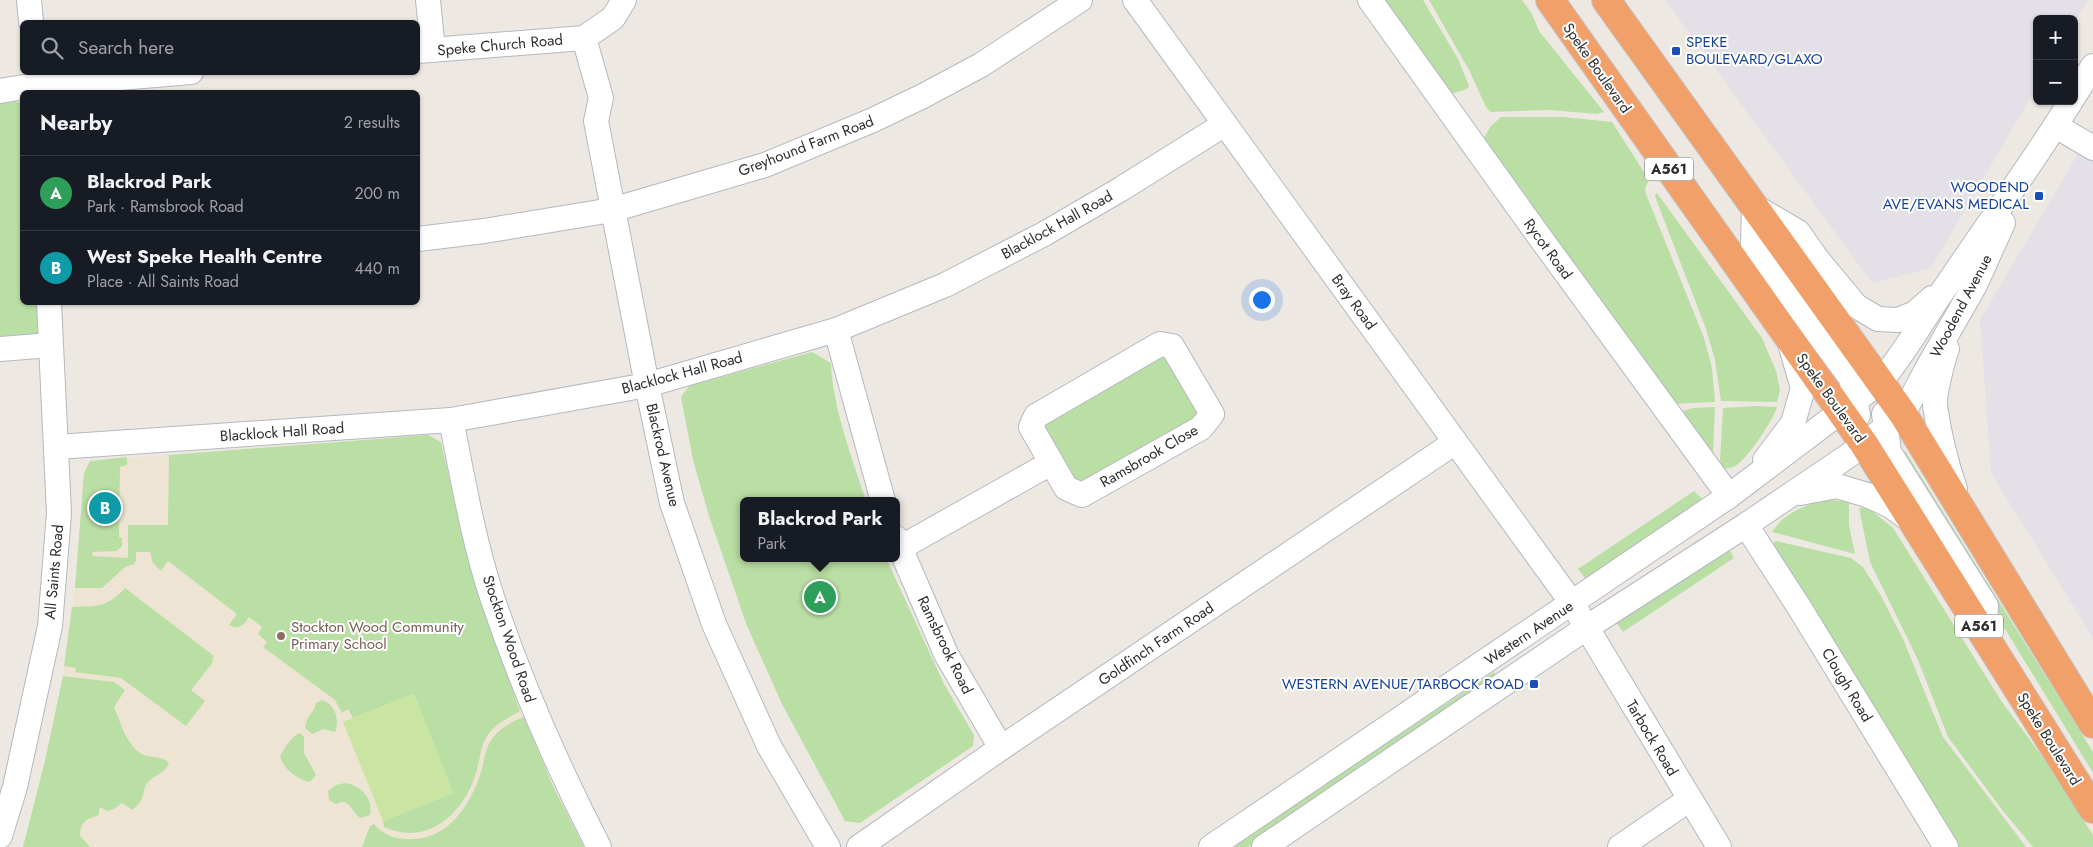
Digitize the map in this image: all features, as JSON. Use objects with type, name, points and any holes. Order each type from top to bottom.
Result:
[{"type":"highway","name":"Speke Boulevard","points":[[1550,0],[1788,338],[1848,406],[1864,444],[2093,809]]},
{"type":"highway","name":"A561","points":[[1606,0],[1880,382],[1895,421],[1963,512],[2093,724]]},
{"type":"street","points":[[29,0],[31,20]]},
{"type":"street","points":[[425,51],[428,0]]},
{"type":"street","points":[[584,38],[614,18],[624,0]]},
{"type":"street","name":"Greyhound Farm Road","points":[[420,239],[484,231],[612,210],[765,165],[873,120],[981,65],[1080,0]]},
{"type":"street","name":"Bray Road","points":[[1135,0],[1572,604]]},
{"type":"street","name":"Rycot Road","points":[[1370,0],[1550,251],[1738,490]]},
{"type":"street","name":"Speke Church Road","points":[[425,51],[584,38]]},
{"type":"street","name":"Blackrod Avenue","points":[[584,38],[601,98],[596,121],[612,210],[672,503],[714,624],[769,746],[828,847]]},
{"type":"street","points":[[2078,90],[2093,66]]},
{"type":"street","points":[[0,91],[36,83],[149,75]]},
{"type":"street","name":"Woodend Avenue","points":[[1848,406],[1880,382],[1898,362],[1946,285],[2027,169],[2069,105]]},
{"type":"street","name":"Blacklock Hall Road","points":[[56,447],[451,420],[647,385],[836,330],[945,284],[1044,234],[1121,189],[1225,124]]},
{"type":"street","points":[[2056,126],[2093,148]]},
{"type":"street","name":"Woodend Avenue","points":[[1895,421],[1975,286],[2027,169]]},
{"type":"street","points":[[1754,206],[1798,232],[1817,259],[1856,306],[1878,319],[1898,320],[1915,313],[1946,285]]},
{"type":"street","name":"A561","points":[[1754,206],[1753,246],[1851,378],[1848,406]]},
{"type":"street","points":[[1963,512],[1950,472],[1935,404],[1944,356],[1975,286]]},
{"type":"street","name":"All Saints Road","points":[[0,836],[15,787],[50,626],[59,513],[49,305]]},
{"type":"street","points":[[836,330],[882,497]]},
{"type":"street","points":[[1738,490],[1793,423],[1799,408],[1803,388],[1788,338]]},
{"type":"street","name":"Ramsbrook Close","points":[[1160,344],[1172,346],[1212,414],[1201,428],[1082,495],[1066,488],[1051,463],[1031,427],[1036,416],[1160,344]]},
{"type":"street","points":[[0,349],[51,345]]},
{"type":"street","name":"Western Avenue","points":[[1211,847],[1738,490],[1848,406]]},
{"type":"street","name":"Stockton Wood Road","points":[[451,420],[468,508],[495,604],[531,704],[578,808],[599,847]]},
{"type":"street","name":"Western Avenue","points":[[1264,847],[1586,628],[1787,498],[1895,421]]},
{"type":"street","name":"A561","points":[[1895,421],[1889,452],[1986,606],[1984,635]]},
{"type":"street","name":"Goldfinch Farm Road","points":[[859,847],[1001,748],[1454,443]]},
{"type":"street","points":[[900,542],[1051,463]]},
{"type":"street","points":[[1787,498],[1807,491],[1837,486],[1867,495],[1891,506],[1914,523]]},
{"type":"street","name":"Clough Road","points":[[1746,525],[1799,607],[1946,847]]},
{"type":"street","name":"Ramsbrook Road","points":[[900,548],[946,654],[1001,748]]},
{"type":"street","name":"Tarbock Road","points":[[1572,604],[1720,847]]},
{"type":"street","points":[[1620,847],[1690,799]]},
{"type":"shaded area","points":[[1665,0],[2088,0],[2078,16],[2033,15],[2033,94],[1931,268],[1872,283]]},
{"type":"shaded area","points":[[2093,128],[2093,638],[1991,473],[1980,320]]},
{"type":"shaded area","name":"Stockton Wood Community Primary School","points":[[428,435],[441,442],[459,522],[479,595],[520,711],[553,786],[584,847],[23,847],[45,761],[63,676],[75,588],[84,473],[90,461]]},
{"type":"green space","points":[[1379,0],[1423,0],[1458,59],[1469,86],[1467,89],[1448,95]]},
{"type":"green space","points":[[1429,0],[1522,0],[1532,14],[1539,31],[1604,112],[1597,114],[1549,110],[1491,112],[1486,107],[1469,70]]},
{"type":"green space","points":[[11,99],[20,103],[20,305],[41,305],[43,336],[0,339],[0,100]]},
{"type":"green space","points":[[1501,117],[1563,117],[1612,122],[1649,180],[1645,188],[1646,194],[1704,338],[1712,368],[1715,402],[1670,404],[1481,144],[1490,127]]},
{"type":"green space","points":[[1657,193],[1762,338],[1776,371],[1780,390],[1777,402],[1721,401],[1715,360],[1706,329],[1656,199],[1655,195]]},
{"type":"green space","points":[[812,352],[831,363],[839,416],[865,497],[740,497],[740,562],[888,562],[944,684],[974,735],[973,746],[860,823],[845,821],[782,704],[747,626],[709,516],[693,460],[681,397],[689,386]]},
{"type":"green space","points":[[1157,353],[1168,354],[1199,416],[1079,485],[1068,478],[1041,429],[1050,418]]},
{"type":"green space","points":[[1715,407],[1713,452],[1707,458],[1676,413],[1693,408]]},
{"type":"green space","points":[[1777,407],[1753,448],[1735,466],[1723,469],[1720,460],[1723,408]]},
{"type":"green space","points":[[428,435],[441,442],[459,522],[479,595],[520,711],[498,725],[487,736],[470,788],[463,801],[453,813],[429,829],[415,833],[400,832],[384,827],[383,821],[453,793],[414,694],[353,718],[348,709],[342,713],[335,700],[263,647],[267,642],[258,634],[262,627],[249,617],[239,627],[229,625],[237,614],[168,561],[161,571],[153,563],[150,552],[136,552],[134,564],[125,567],[102,588],[75,588],[84,473],[90,461],[127,457],[127,465],[120,467],[119,537],[122,538],[122,546],[117,551],[93,552],[92,556],[128,558],[128,525],[168,525],[169,455]]},
{"type":"green space","points":[[1905,451],[2093,752],[2093,773],[1900,457]]},
{"type":"green space","points":[[1694,491],[1704,501],[1586,579],[1578,569]]},
{"type":"green space","points":[[1823,499],[1849,502],[1849,525],[1855,554],[1772,532],[1788,515]]},
{"type":"green space","points":[[1867,507],[1893,528],[2002,702],[2044,759],[2093,835],[2093,847],[2033,847],[2003,811],[1948,737],[1918,660],[1870,562],[1859,508]]},
{"type":"green space","points":[[1776,541],[1851,558],[1863,567],[1880,594],[1903,639],[1943,737],[2026,847],[1952,847],[1767,548]]},
{"type":"green space","points":[[1728,547],[1734,558],[1623,632],[1616,622]]},
{"type":"green space","points":[[125,588],[214,656],[213,662],[191,690],[205,701],[186,726],[121,678],[75,672],[76,668],[64,666],[72,607],[107,603],[119,595]]},
{"type":"green space","points":[[1494,672],[1499,679],[1248,847],[1230,847]]},
{"type":"green space","points":[[63,676],[114,682],[125,690],[114,707],[130,743],[140,753],[161,758],[169,763],[162,772],[148,782],[142,799],[132,810],[122,803],[114,809],[107,811],[100,807],[98,816],[90,818],[82,824],[80,836],[90,847],[23,847],[45,761]]},
{"type":"green space","points":[[414,694],[453,793],[383,821],[343,722]]},
{"type":"green space","points":[[322,700],[330,705],[335,713],[337,722],[335,732],[324,729],[312,734],[305,728],[305,724],[316,703]]},
{"type":"green space","points":[[524,717],[553,786],[584,847],[362,847],[370,826],[374,824],[385,834],[403,839],[422,838],[445,828],[454,820],[469,799],[480,775],[486,750],[493,737],[505,726]]},
{"type":"green space","points":[[300,733],[304,737],[304,753],[316,775],[310,782],[292,773],[284,765],[280,756],[291,739]]},
{"type":"green space","points":[[345,783],[356,786],[365,793],[370,803],[370,815],[361,818],[344,802],[336,804],[329,800],[328,791],[336,785]]},
{"type":"place","name":"SPEKE BOULEVARD/GLAXO","points":[[1676,51]]},
{"type":"place","name":"WOODEND AVE/EVANS MEDICAL","points":[[2039,196]]},
{"type":"place","name":"West Speke Health Centre","points":[[105,508]]},
{"type":"place","name":"Blackrod Park","points":[[820,597]]},
{"type":"place","name":"Stockton Wood Community Primary School","points":[[281,636]]},
{"type":"place","name":"WESTERN AVENUE/TARBOCK ROAD","points":[[1534,684]]}]
